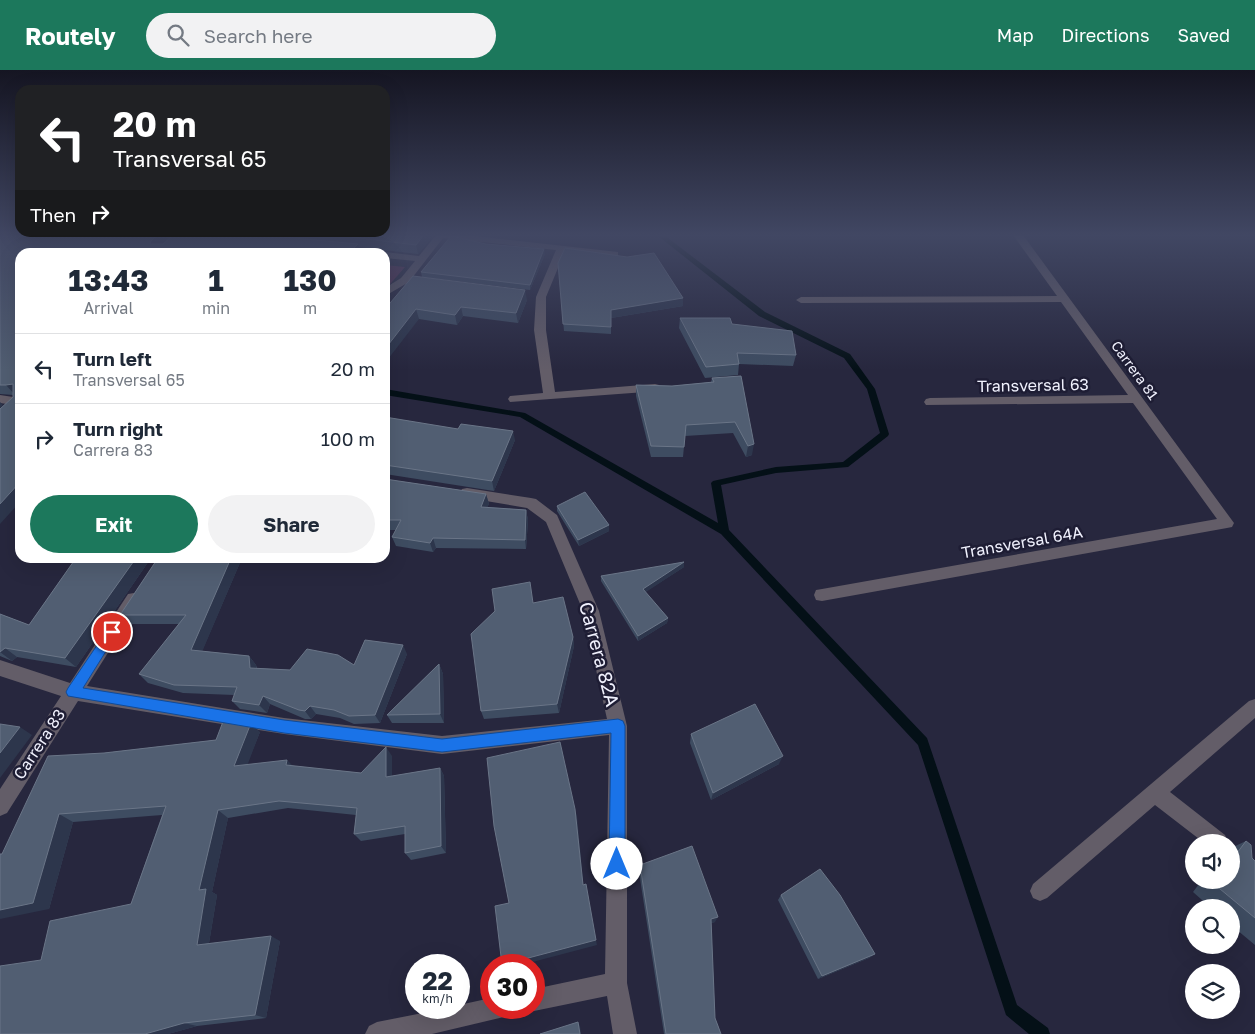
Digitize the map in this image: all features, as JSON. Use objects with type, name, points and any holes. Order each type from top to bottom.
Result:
[{"type":"street","points":[[390,291],[411,280]]},
{"type":"street","points":[[545,280],[536,296],[550,396]]},
{"type":"street","name":"Carrera 81","points":[[1051,280],[1227,523]]},
{"type":"street","points":[[801,300],[1065,299]]},
{"type":"street","points":[[514,399],[668,387]]},
{"type":"street","points":[[0,399],[15,401]]},
{"type":"street","name":"Transversal 63","points":[[930,402],[1138,400]]},
{"type":"street","points":[[6,413],[15,405]]},
{"type":"street","name":"Carrera 82A","points":[[450,490],[531,503],[552,520],[592,611],[618,726],[616,983],[625,1034]]},
{"type":"street","name":"Transversal 64A","points":[[822,595],[1227,523]]},
{"type":"street","name":"Carrera 83","points":[[0,806],[146,581]]},
{"type":"street","points":[[0,668],[73,692],[284,726],[442,746],[618,726]]},
{"type":"street","points":[[1040,891],[1255,707]]},
{"type":"street","points":[[1155,793],[1208,834]]},
{"type":"street","points":[[545,998],[616,983]]},
{"type":"street","points":[[377,1034],[480,1012]]},
{"type":"building","points":[[0,280],[15,280],[15,488],[0,504],[0,409],[13,397],[13,384],[0,385]]},
{"type":"building","points":[[410,280],[445,280],[525,290],[516,313],[461,307],[455,315],[416,309],[390,343],[390,303]]},
{"type":"building","points":[[488,280],[532,280],[530,285]]},
{"type":"building","points":[[559,280],[671,280],[683,298],[611,310],[611,327],[563,324]]},
{"type":"building","points":[[680,318],[730,318],[732,324],[792,331],[796,355],[737,353],[739,364],[706,367]]},
{"type":"building","points":[[741,376],[754,444],[748,446],[735,422],[686,425],[684,447],[651,446],[636,385],[672,386],[714,382],[712,378]]},
{"type":"building","points":[[390,418],[458,429],[461,424],[513,431],[492,481],[390,466]]},
{"type":"building","points":[[390,480],[486,494],[481,507],[526,510],[525,540],[433,538],[430,543],[392,537],[401,520],[390,520]]},
{"type":"building","points":[[585,492],[609,525],[578,540],[557,506]]},
{"type":"building","points":[[684,562],[643,589],[668,618],[638,636],[601,576]]},
{"type":"building","points":[[72,563],[132,563],[65,658],[5,648],[0,652],[0,614],[29,625]]},
{"type":"building","points":[[155,563],[229,563],[191,650],[249,656],[250,668],[290,670],[307,649],[338,655],[354,665],[365,640],[403,645],[375,715],[349,716],[334,710],[310,706],[305,711],[299,710],[263,696],[259,705],[232,701],[237,687],[174,685],[139,674],[186,615],[120,615]]},
{"type":"building","points":[[530,582],[533,603],[563,597],[573,637],[557,704],[481,711],[471,634],[495,611],[492,589]]},
{"type":"building","points":[[439,664],[440,714],[387,715]]},
{"type":"building","points":[[755,704],[783,756],[713,793],[691,734]]},
{"type":"building","points":[[224,719],[251,723],[234,766],[287,760],[286,765],[361,773],[386,747],[386,777],[440,768],[441,846],[405,853],[405,826],[354,834],[357,808],[279,801],[218,810],[199,890],[206,889],[197,945],[271,936],[255,1015],[184,1023],[145,1034],[0,1034],[0,966],[41,960],[50,921],[131,904],[166,806],[59,814],[33,903],[0,910],[0,854],[2,854],[48,756],[104,753],[216,740]]},
{"type":"building","points":[[0,724],[20,727],[0,753]]},
{"type":"building","points":[[560,742],[575,809],[583,885],[586,884],[596,940],[543,954],[501,954],[495,906],[509,903],[494,826],[487,758]]},
{"type":"building","points":[[1246,841],[1251,845],[1252,858],[1255,861],[1255,918],[1240,906],[1240,899],[1232,899],[1220,889],[1240,889],[1240,849]]},
{"type":"building","points":[[692,846],[718,917],[711,919],[715,1018],[721,1034],[666,1034],[640,865]]},
{"type":"building","points":[[820,869],[840,895],[875,954],[822,976],[781,895]]},
{"type":"building","points":[[578,1022],[580,1034],[540,1034]]},
{"type":"waterway","points":[[718,280],[762,314],[847,356],[871,389],[885,434],[845,465],[776,470],[716,483],[724,531]]},
{"type":"waterway","points":[[390,393],[522,415],[724,531]]},
{"type":"waterway","points":[[724,531],[923,742],[1011,1010],[1042,1034]]},
{"type":"route","points":[[112,632],[73,692],[284,726],[442,746],[618,726],[617,864]]}]
